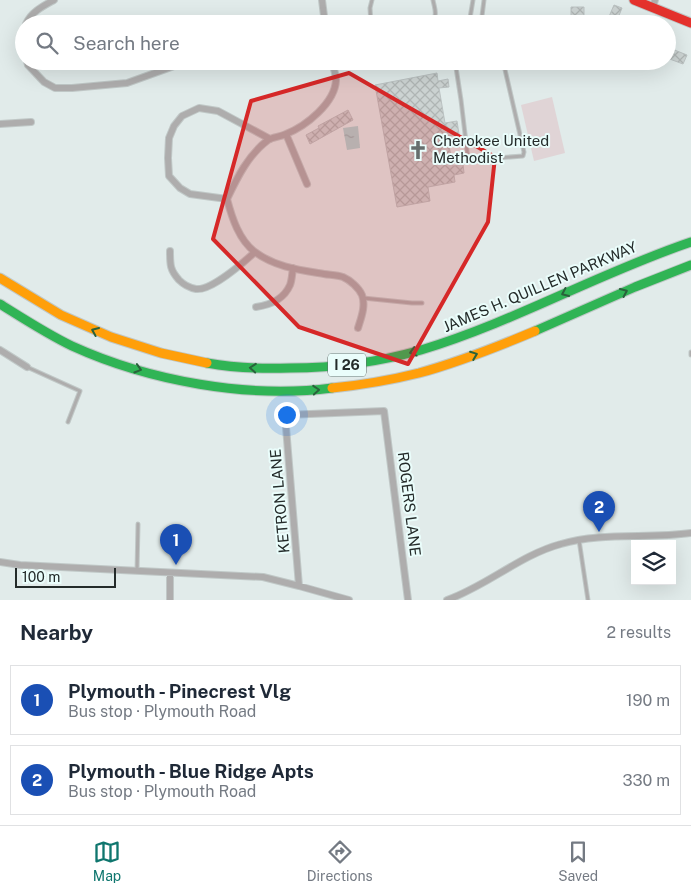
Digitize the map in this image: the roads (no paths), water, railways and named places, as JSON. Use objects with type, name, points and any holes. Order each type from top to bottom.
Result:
[{"type":"main road","points":[[634,0],[654,4],[675,15]]},
{"type":"main road","points":[[676,15],[691,23]]},
{"type":"main road","name":"JAMES H. QUILLEN PARKWAY","points":[[0,278],[60,314],[92,330],[145,349],[173,357],[211,364],[288,370],[357,364],[392,358],[430,347],[502,321],[617,270],[691,242]]},
{"type":"main road","name":"I 26","points":[[0,304],[74,346],[140,370],[191,383],[226,388],[297,391],[367,385],[432,370],[518,338],[656,277],[691,265]]},
{"type":"street","points":[[32,15],[54,0]]},
{"type":"street","points":[[322,0],[324,15]]},
{"type":"street","points":[[32,70],[44,82],[55,88],[127,83],[163,70]]},
{"type":"street","points":[[334,70],[336,80],[331,98],[303,125],[286,134],[270,139],[258,149],[237,178],[227,200],[239,233],[254,252],[276,264],[343,277],[353,284],[362,293],[363,309],[358,328]]},
{"type":"street","points":[[227,200],[190,194],[180,188],[169,176],[169,138],[174,126],[182,116],[199,108],[218,111],[270,139]]},
{"type":"street","points":[[0,124],[31,122]]},
{"type":"street","points":[[286,134],[307,184]]},
{"type":"street","points":[[170,252],[170,266],[175,276],[182,283],[195,289],[202,289],[225,276],[254,252]]},
{"type":"street","points":[[256,307],[275,302],[283,295],[290,285],[293,268]]},
{"type":"street","points":[[0,350],[27,367]]},
{"type":"street","name":"ROGERS LANE","points":[[285,415],[384,411],[408,600]]},
{"type":"street","name":"KETRON LANE","points":[[285,415],[299,586]]},
{"type":"street","points":[[447,600],[480,585],[542,550],[561,544],[579,540],[691,533]]},
{"type":"street","points":[[0,562],[20,565],[263,578],[299,586],[339,599],[349,600]]},
{"type":"street","points":[[170,574],[170,600]]},
{"type":"lane","points":[[370,15],[372,0]]},
{"type":"lane","points":[[433,0],[436,15]]},
{"type":"lane","points":[[470,15],[473,0]]},
{"type":"lane","points":[[482,15],[484,0]]},
{"type":"lane","points":[[456,70],[468,159],[470,160],[523,156],[524,152],[505,70]]},
{"type":"lane","points":[[362,298],[412,303],[422,302]]},
{"type":"lane","points":[[27,367],[80,391],[68,422]]},
{"type":"lane","points":[[137,572],[138,524]]},
{"type":"lane","points":[[579,540],[588,600]]},
{"type":"water","points":[[358,126],[360,148],[347,150],[343,128]]},
{"type":"place","name":"Cherokee United Methodist","points":[[418,150]]},
{"type":"place","name":"Plymouth - Blue Ridge Apts","points":[[599,532]]},
{"type":"place","name":"Plymouth - Pinecrest Vlg","points":[[176,565]]}]
